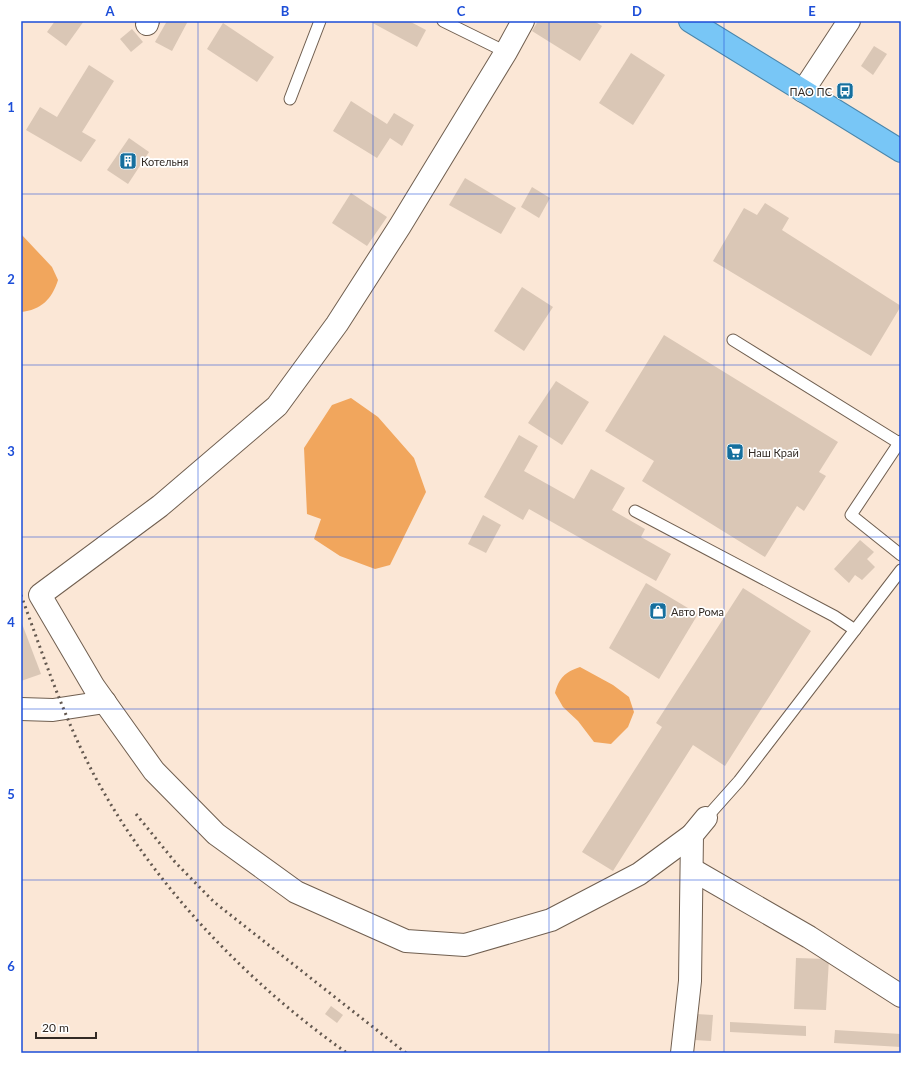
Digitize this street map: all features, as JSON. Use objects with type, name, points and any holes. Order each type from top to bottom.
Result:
[{"type":"highway","points":[[690,21],[901,151]]},
{"type":"street","points":[[523,21],[506,52],[400,226],[336,324],[277,406],[160,506],[40,595],[94,687],[154,771],[216,834],[296,892],[406,941],[465,945],[551,920],[639,874],[692,835],[706,818]]},
{"type":"street","points":[[803,91],[849,21]]},
{"type":"street","points":[[21,709],[53,710],[105,702]]},
{"type":"street","points":[[682,1053],[690,981],[693,870],[692,835]]},
{"type":"street","points":[[693,870],[809,937],[901,996]]},
{"type":"lane","points":[[290,99],[320,21]]},
{"type":"lane","points":[[443,21],[506,52]]},
{"type":"lane","points":[[733,340],[900,442],[851,515],[901,555]]},
{"type":"lane","points":[[636,511],[827,612],[855,630]]},
{"type":"lane","points":[[706,818],[740,781],[901,570]]},
{"type":"shaded area","points":[[21,234],[52,267],[58,280],[56,287],[45,302],[34,309],[21,312]]},
{"type":"shaded area","points":[[351,398],[378,417],[414,458],[426,492],[390,565],[375,569],[340,556],[314,539],[321,519],[307,514],[304,448],[332,405]]},
{"type":"shaded area","points":[[580,667],[613,685],[629,697],[634,712],[628,727],[611,744],[594,742],[578,721],[563,707],[555,693],[558,683],[563,676]]},
{"type":"building","points":[[55,21],[84,21],[66,46],[47,32]]},
{"type":"building","points":[[167,21],[188,21],[172,51],[155,42]]},
{"type":"building","points":[[369,21],[409,21],[426,30],[417,47]]},
{"type":"building","points":[[538,21],[594,21],[602,26],[580,61],[532,31]]},
{"type":"building","points":[[223,23],[274,57],[257,82],[207,49]]},
{"type":"building","points":[[132,29],[143,42],[131,52],[120,39]]},
{"type":"building","points":[[874,46],[887,54],[873,75],[861,66]]},
{"type":"building","points":[[631,53],[665,75],[633,125],[599,103]]},
{"type":"building","points":[[89,65],[114,81],[82,132],[96,140],[81,162],[26,130],[40,107],[57,117]]},
{"type":"building","points":[[351,101],[387,124],[394,113],[414,125],[402,146],[390,138],[377,158],[333,131]]},
{"type":"building","name":"Котельня","points":[[129,138],[149,152],[128,184],[107,170]]},
{"type":"building","points":[[465,178],[516,208],[501,234],[449,205]]},
{"type":"building","points":[[532,187],[550,198],[539,218],[521,207]]},
{"type":"building","points":[[351,193],[387,217],[367,246],[332,223]]},
{"type":"building","points":[[765,203],[789,218],[782,230],[901,306],[871,356],[713,261],[744,208],[757,215]]},
{"type":"building","points":[[522,287],[553,307],[524,351],[494,331]]},
{"type":"building","name":"Наш Край","points":[[664,335],[838,442],[819,472],[826,476],[804,511],[797,506],[765,557],[642,481],[654,461],[605,431]]},
{"type":"building","points":[[556,381],[589,402],[562,445],[528,423]]},
{"type":"building","points":[[519,435],[538,446],[524,471],[574,499],[591,469],[625,488],[612,510],[645,529],[641,537],[671,554],[656,581],[529,509],[523,520],[484,497]]},
{"type":"building","points":[[483,515],[501,525],[486,553],[468,544]]},
{"type":"building","points":[[860,540],[874,552],[867,559],[875,567],[862,580],[855,575],[849,583],[834,569]]},
{"type":"building","points":[[646,583],[698,614],[659,679],[609,648]]},
{"type":"building","points":[[743,588],[811,631],[725,766],[693,745],[613,871],[582,852],[662,727],[656,723]]},
{"type":"building","points":[[21,621],[41,674],[21,681]]},
{"type":"building","points":[[796,958],[829,959],[826,1010],[794,1009]]},
{"type":"building","points":[[331,1006],[343,1015],[337,1023],[325,1014]]},
{"type":"building","points":[[696,1014],[713,1015],[711,1041],[694,1040]]},
{"type":"building","points":[[730,1022],[806,1026],[806,1036],[730,1032]]},
{"type":"building","points":[[835,1030],[901,1034],[901,1047],[834,1043]]},
{"type":"railway","points":[[21,595],[54,684],[82,750],[92,771],[116,812],[142,852],[203,927],[237,962],[309,1025],[347,1053]]},
{"type":"railway","points":[[136,814],[175,862],[214,902],[406,1053]]},
{"type":"place","name":"ПАО ПС","points":[[845,91]]},
{"type":"place","name":"Котельня","points":[[128,161]]},
{"type":"place","name":"Наш Край","points":[[735,452]]},
{"type":"place","name":"Авто Рома","points":[[658,611]]}]
